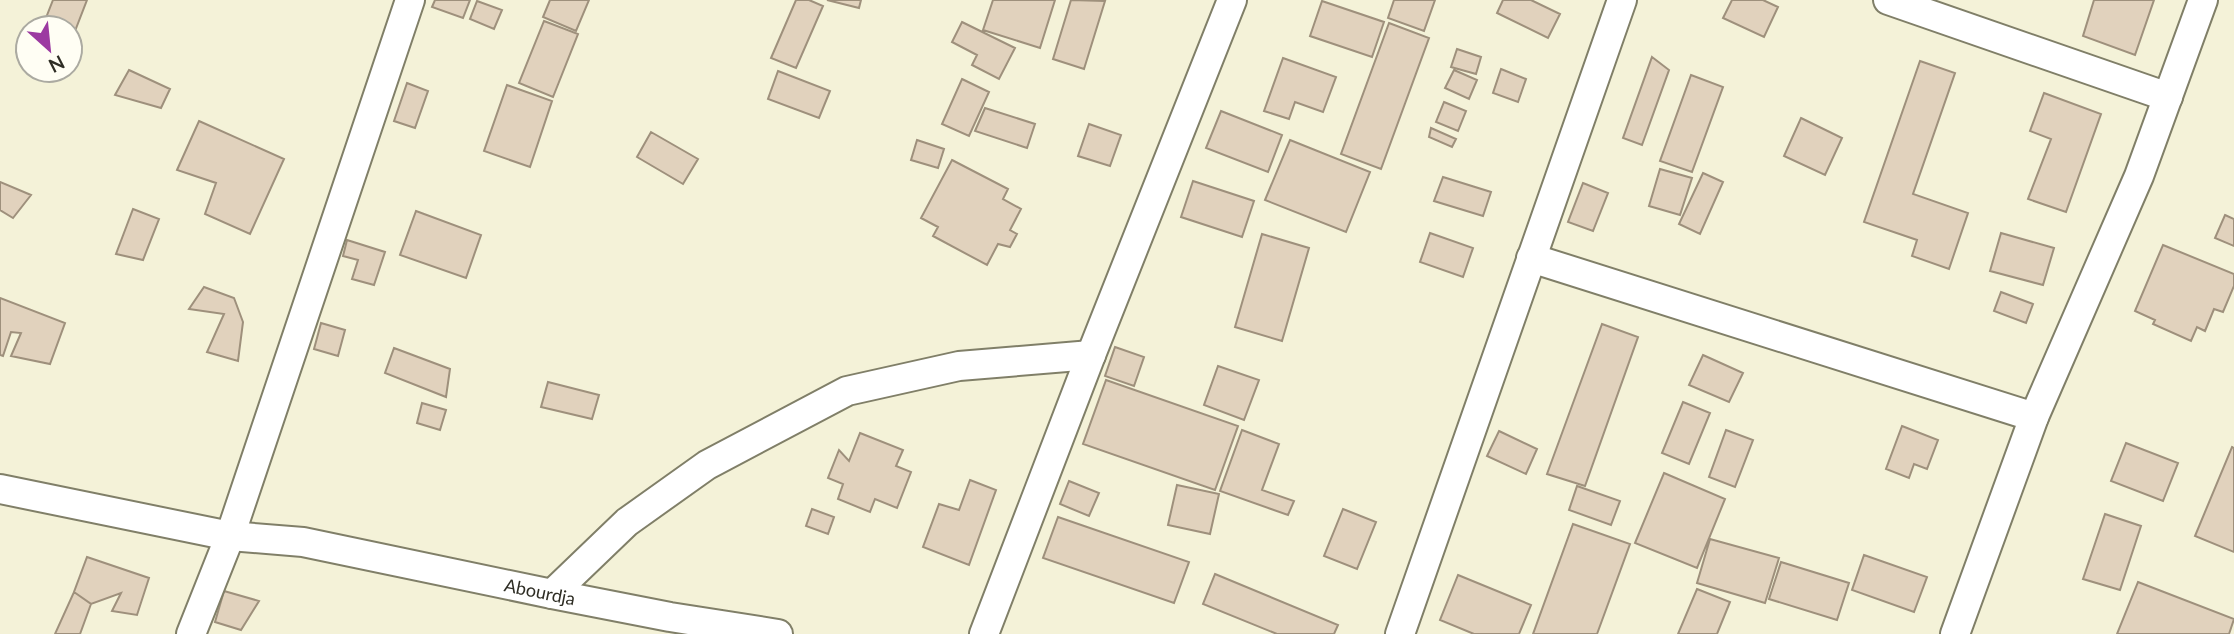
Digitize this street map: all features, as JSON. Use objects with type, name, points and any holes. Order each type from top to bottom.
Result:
[{"type":"street","points":[[191,634],[230,536],[410,0]]},
{"type":"street","points":[[984,634],[1232,0]]},
{"type":"street","points":[[1400,634],[1622,0]]},
{"type":"street","points":[[1888,0],[2168,97]]},
{"type":"street","points":[[1955,634],[2034,417],[2139,176],[2203,0]]},
{"type":"street","points":[[1531,258],[2034,417]]},
{"type":"street","points":[[552,594],[627,522],[707,465],[847,391],[959,366],[1091,355]]},
{"type":"street","name":"Abourdja","points":[[0,489],[230,536],[303,542],[670,617],[778,634]]},
{"type":"building","points":[[53,0],[87,0],[82,14],[48,14]]},
{"type":"building","points":[[435,0],[470,0],[463,18],[432,7]]},
{"type":"building","points":[[550,0],[589,0],[576,31],[543,17]]},
{"type":"building","points":[[796,0],[809,0],[823,6],[796,68],[771,58]]},
{"type":"building","points":[[827,0],[861,0],[859,8]]},
{"type":"building","points":[[993,0],[1055,0],[1040,48],[983,30]]},
{"type":"building","points":[[1071,0],[1105,1],[1084,69],[1053,59]]},
{"type":"building","points":[[1394,0],[1435,0],[1424,31],[1388,18]]},
{"type":"building","points":[[1503,0],[1531,0],[1560,14],[1548,38],[1497,13]]},
{"type":"building","points":[[1732,0],[1763,0],[1778,7],[1764,37],[1723,18]]},
{"type":"building","points":[[2094,0],[2154,0],[2135,55],[2083,36]]},
{"type":"building","points":[[477,1],[502,10],[494,29],[470,19]]},
{"type":"building","points":[[1322,1],[1384,22],[1372,57],[1310,36]]},
{"type":"building","points":[[544,21],[578,34],[553,97],[519,83]]},
{"type":"building","points":[[962,22],[1015,48],[999,79],[972,65],[977,55],[952,42]]},
{"type":"building","points":[[1389,23],[1429,38],[1381,169],[1341,154]]},
{"type":"building","points":[[1457,49],[1481,57],[1476,74],[1451,67]]},
{"type":"building","points":[[1652,57],[1669,70],[1642,145],[1623,138]]},
{"type":"building","points":[[1283,58],[1336,77],[1323,112],[1295,102],[1289,119],[1264,111]]},
{"type":"building","points":[[1920,61],[1955,73],[1913,194],[1968,213],[1949,269],[1912,256],[1917,240],[1864,222]]},
{"type":"building","points":[[1501,69],[1526,79],[1518,102],[1493,93]]},
{"type":"building","points":[[129,70],[170,89],[161,108],[115,95]]},
{"type":"building","points":[[1454,70],[1477,80],[1469,99],[1445,88]]},
{"type":"building","points":[[778,71],[830,91],[819,118],[768,99]]},
{"type":"building","points":[[1691,75],[1723,87],[1692,172],[1660,161]]},
{"type":"building","points":[[962,79],[989,92],[969,136],[942,124]]},
{"type":"building","points":[[407,83],[428,91],[415,128],[394,121]]},
{"type":"building","points":[[507,85],[552,101],[530,167],[484,151]]},
{"type":"building","points":[[2044,93],[2101,114],[2066,212],[2028,199],[2051,139],[2030,131]]},
{"type":"building","points":[[1444,102],[1466,111],[1458,131],[1436,122]]},
{"type":"building","points":[[985,108],[1035,124],[1027,148],[975,131]]},
{"type":"building","points":[[1221,111],[1282,135],[1268,172],[1206,148]]},
{"type":"building","points":[[1801,118],[1842,138],[1825,175],[1784,156]]},
{"type":"building","points":[[199,121],[284,159],[250,234],[205,214],[216,183],[177,170]]},
{"type":"building","points":[[1089,124],[1121,135],[1110,166],[1078,156]]},
{"type":"building","points":[[1431,128],[1456,139],[1452,147],[1429,137]]},
{"type":"building","points":[[651,132],[698,159],[683,184],[637,157]]},
{"type":"building","points":[[917,140],[944,149],[938,168],[911,160]]},
{"type":"building","points":[[1290,140],[1370,172],[1346,232],[1265,200]]},
{"type":"building","points":[[952,160],[1008,189],[1003,199],[1021,209],[1010,230],[1017,234],[1010,247],[998,244],[987,265],[933,236],[938,227],[921,218]]},
{"type":"building","points":[[1660,169],[1692,178],[1680,215],[1649,206]]},
{"type":"building","points":[[1703,173],[1723,182],[1700,234],[1679,224]]},
{"type":"building","points":[[1443,177],[1491,192],[1483,216],[1434,201]]},
{"type":"building","points":[[1193,181],[1254,201],[1242,237],[1181,217]]},
{"type":"building","points":[[0,182],[31,195],[13,218],[0,210]]},
{"type":"building","points":[[1583,183],[1608,193],[1593,231],[1568,222]]},
{"type":"building","points":[[133,209],[159,219],[143,260],[116,254]]},
{"type":"building","points":[[416,211],[481,235],[466,278],[400,255]]},
{"type":"building","points":[[2225,215],[2234,219],[2234,246],[2215,238]]},
{"type":"building","points":[[1430,233],[1473,248],[1463,277],[1420,262]]},
{"type":"building","points":[[2001,233],[2054,248],[2043,285],[1990,271]]},
{"type":"building","points":[[1262,234],[1309,248],[1282,341],[1235,327]]},
{"type":"building","points":[[347,240],[385,252],[374,285],[352,279],[358,260],[343,256]]},
{"type":"building","points":[[2163,245],[2234,274],[2234,286],[2223,312],[2214,309],[2205,331],[2197,327],[2191,341],[2153,324],[2155,320],[2135,311]]},
{"type":"building","points":[[204,287],[234,298],[243,322],[238,361],[207,352],[224,314],[189,309]]},
{"type":"building","points":[[2001,292],[2033,304],[2026,323],[1994,311]]},
{"type":"building","points":[[0,298],[65,323],[50,364],[11,356],[21,333],[11,332],[3,356],[0,355]]},
{"type":"building","points":[[321,323],[345,330],[338,356],[314,349]]},
{"type":"building","points":[[1602,324],[1638,337],[1585,486],[1547,474]]},
{"type":"building","points":[[1115,347],[1144,357],[1134,386],[1105,376]]},
{"type":"building","points":[[394,348],[450,369],[446,397],[385,373]]},
{"type":"building","points":[[1703,355],[1743,373],[1729,402],[1689,385]]},
{"type":"building","points":[[1218,366],[1259,380],[1244,420],[1204,405]]},
{"type":"building","points":[[1106,380],[1238,426],[1215,490],[1083,444]]},
{"type":"building","points":[[548,382],[599,395],[592,419],[541,407]]},
{"type":"building","points":[[1683,402],[1710,413],[1689,464],[1662,453]]},
{"type":"building","points":[[422,403],[446,410],[440,430],[417,423]]},
{"type":"building","points":[[1902,426],[1938,440],[1927,469],[1914,464],[1909,478],[1886,469]]},
{"type":"building","points":[[1242,430],[1279,444],[1262,490],[1294,501],[1288,515],[1220,491]]},
{"type":"building","points":[[1726,430],[1753,440],[1735,487],[1709,477]]},
{"type":"building","points":[[1499,431],[1537,449],[1526,474],[1487,456]]},
{"type":"building","points":[[860,433],[903,450],[896,466],[911,472],[897,508],[875,499],[870,512],[838,499],[843,484],[828,478],[839,450],[849,461]]},
{"type":"building","points":[[2126,443],[2178,463],[2163,501],[2111,481]]},
{"type":"building","points":[[2232,447],[2234,448],[2234,552],[2195,536]]},
{"type":"building","points":[[1664,473],[1725,499],[1697,568],[1635,543]]},
{"type":"building","points":[[970,480],[996,490],[969,565],[923,547],[939,504],[959,510]]},
{"type":"building","points":[[1069,481],[1099,493],[1089,516],[1060,504]]},
{"type":"building","points":[[1177,485],[1219,494],[1210,534],[1168,525]]},
{"type":"building","points":[[1577,486],[1620,501],[1611,525],[1569,510]]},
{"type":"building","points":[[812,509],[834,517],[828,534],[806,526]]},
{"type":"building","points":[[1343,509],[1376,522],[1357,569],[1324,556]]},
{"type":"building","points":[[2105,514],[2141,526],[2120,590],[2083,579]]},
{"type":"building","points":[[1058,517],[1189,562],[1174,603],[1043,558]]},
{"type":"building","points":[[1573,524],[1630,544],[1597,634],[1533,634]]},
{"type":"building","points":[[1710,539],[1779,558],[1765,603],[1697,583]]},
{"type":"building","points":[[1864,555],[1927,577],[1914,612],[1852,590]]},
{"type":"building","points":[[87,557],[149,578],[137,615],[112,611],[121,593],[91,604],[74,592]]},
{"type":"building","points":[[1781,562],[1849,583],[1837,620],[1769,599]]},
{"type":"building","points":[[1215,574],[1338,625],[1334,634],[1277,634],[1203,604]]},
{"type":"building","points":[[1458,575],[1531,605],[1519,634],[1474,634],[1440,620]]},
{"type":"building","points":[[2138,582],[2234,619],[2229,634],[2117,634]]},
{"type":"building","points":[[1697,589],[1730,602],[1717,634],[1678,634]]},
{"type":"building","points":[[224,591],[259,601],[241,630],[215,622]]},
{"type":"building","points":[[74,592],[91,604],[80,634],[55,634]]}]
